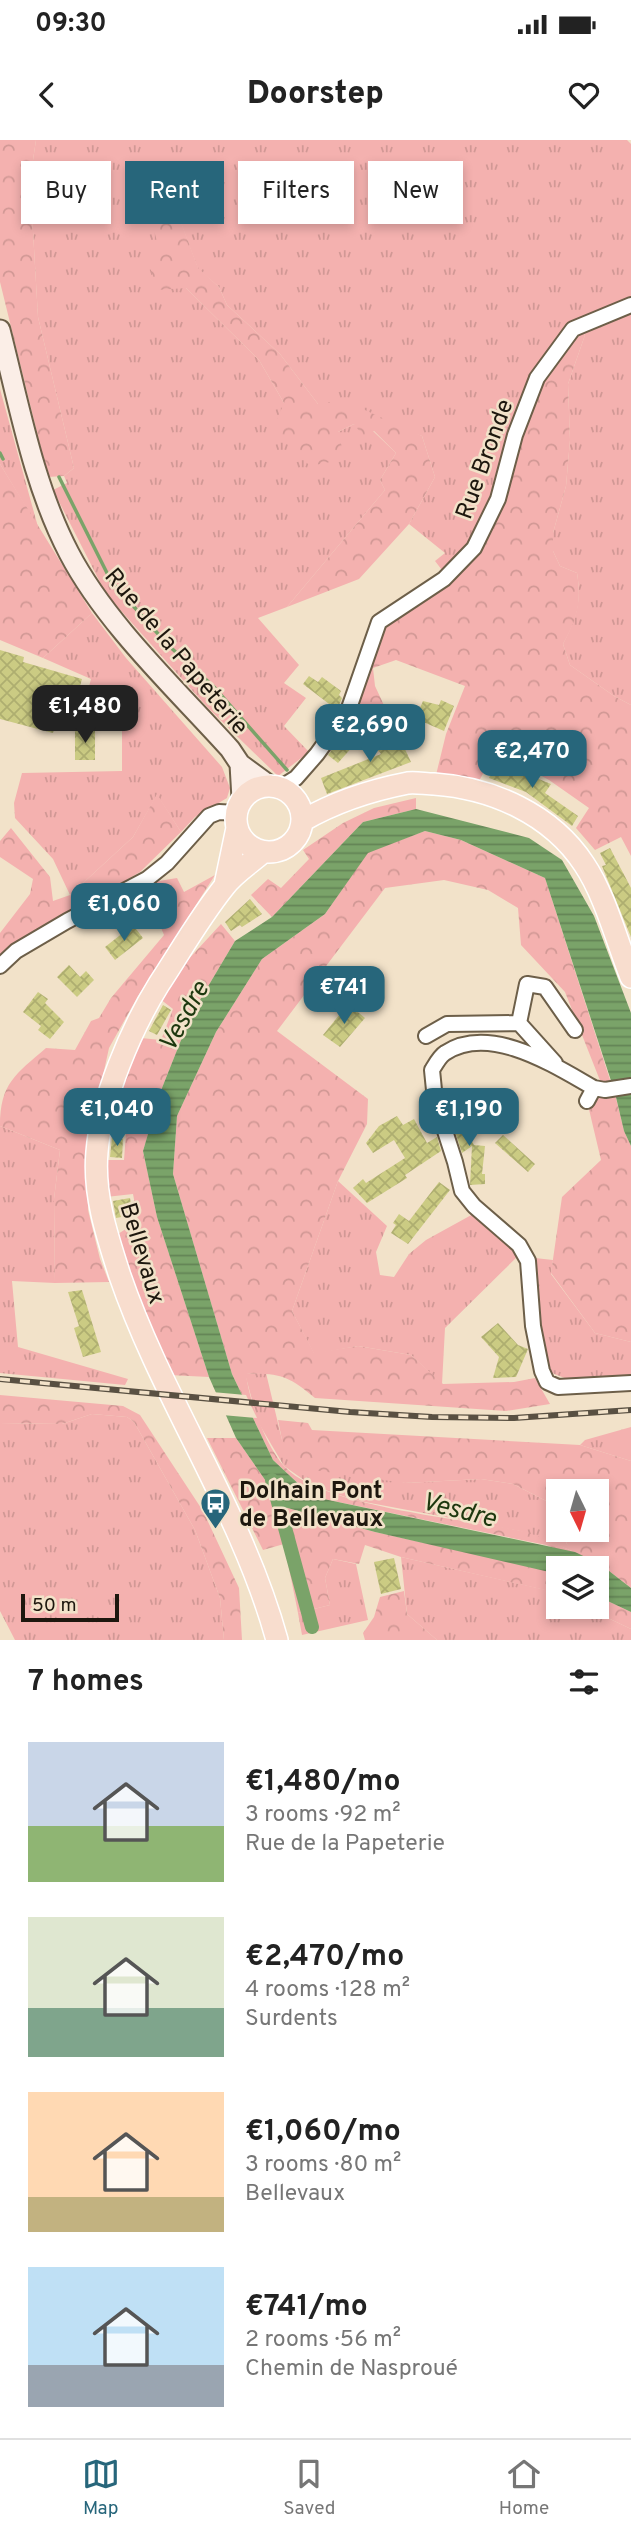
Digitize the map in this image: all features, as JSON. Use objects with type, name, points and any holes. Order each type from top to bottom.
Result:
[{"type":"main road","name":"Rue de la Papeterie","points":[[0,330],[38,478],[69,554],[95,596],[116,623],[240,764],[275,787]]},
{"type":"main road","name":"Rue de la Papeterie","points":[[239,813],[240,764]]},
{"type":"main road","points":[[302,821],[348,800],[410,783],[454,786],[491,795],[523,809],[550,825],[585,865],[631,977]]},
{"type":"main road","points":[[275,787],[297,801],[302,821],[301,830],[290,845],[273,852],[263,852],[247,844],[239,813],[253,790],[275,787]]},
{"type":"main road","name":"Bellevaux","points":[[225,885],[239,813]]},
{"type":"main road","name":"Bellevaux","points":[[263,852],[225,885],[145,1006],[127,1046],[101,1125],[96,1153],[103,1223],[130,1305],[154,1361],[257,1575],[277,1640]]},
{"type":"street","name":"Rue Bronde","points":[[275,787],[296,778],[348,711],[380,622],[444,579],[474,548],[498,499],[515,435],[537,378],[573,329],[631,304]]},
{"type":"street","points":[[0,966],[16,951],[147,879],[167,863],[209,816],[219,812],[239,813]]},
{"type":"street","points":[[519,1023],[527,984],[545,986],[575,1030]]},
{"type":"street","points":[[426,1036],[447,1024],[519,1023],[561,1069],[590,1095],[631,1086]]},
{"type":"street","points":[[447,1024],[457,1048]]},
{"type":"street","points":[[561,1069],[525,1052],[498,1044],[466,1044],[444,1053],[432,1070],[435,1100],[462,1191],[474,1206],[519,1245],[528,1261],[533,1326],[542,1371],[547,1382],[558,1387],[631,1383]]},
{"type":"green space","points":[[0,140],[36,140],[33,161],[21,161],[21,224],[33,224],[38,317],[74,468],[64,476],[48,477],[0,282]]},
{"type":"green space","points":[[36,140],[627,140],[631,144],[631,299],[567,326],[496,497],[460,557],[445,574],[435,561],[445,553],[409,524],[435,477],[422,436],[318,404],[280,354],[227,305],[219,287],[198,269],[181,224],[224,224],[224,161],[125,161],[125,224],[160,224],[186,288],[259,360],[284,403],[338,432],[354,424],[373,431],[396,453],[380,480],[385,490],[287,607],[258,618],[299,665],[284,683],[306,698],[284,726],[309,752],[278,776],[208,708],[106,594],[53,490],[67,483],[64,476],[74,468],[38,317],[33,224],[111,224],[111,161],[33,161]]},
{"type":"green space","points":[[152,224],[182,224],[198,268],[219,287],[227,305],[280,354],[318,404],[343,400],[422,436],[435,477],[409,524],[359,579],[287,607],[385,490],[380,480],[396,453],[374,431],[363,436],[354,424],[338,432],[345,459],[310,466],[273,429],[284,403],[259,360],[186,288],[157,290],[145,251],[158,245]]},
{"type":"green space","points":[[631,308],[631,705],[570,665],[563,644],[577,610],[577,573],[560,566],[553,551],[553,533],[566,486],[570,440],[568,384],[585,335],[581,331]]},
{"type":"green space","points":[[581,331],[585,335],[568,384],[570,440],[566,486],[553,533],[553,551],[560,566],[577,573],[577,610],[563,644],[570,665],[631,705],[631,856],[621,837],[595,850],[576,828],[589,808],[549,780],[495,751],[478,783],[436,775],[446,734],[465,686],[396,660],[373,668],[375,686],[389,716],[382,728],[350,714],[381,625],[442,589],[481,544],[506,488],[538,389],[556,357]]},
{"type":"green space","points":[[0,389],[38,527],[0,464]]},
{"type":"green space","points":[[0,464],[92,613],[43,658],[0,640]]},
{"type":"green space","points":[[92,613],[126,658],[222,767],[230,788],[227,798],[195,817],[181,832],[157,795],[133,837],[70,895],[53,859],[15,818],[14,803],[22,773],[122,771],[122,729],[79,726],[91,679],[43,658]]},
{"type":"green space","points":[[157,794],[181,832],[140,872],[16,946],[0,960],[0,933],[30,894],[33,879],[0,857],[0,841],[11,828],[50,877],[53,901],[70,895],[133,837]]},
{"type":"green space","points":[[416,798],[416,809],[363,822],[272,917],[251,895],[268,879],[281,888],[309,859],[303,850],[343,823],[374,808]]},
{"type":"green space","points":[[425,831],[461,840],[545,878],[612,1086],[601,1083],[565,992],[521,945],[518,908],[488,890],[444,880],[385,888],[277,1031],[368,1099],[367,1124],[338,1181],[292,1311],[314,1353],[358,1346],[411,1355],[443,1384],[514,1382],[535,1378],[550,1404],[506,1411],[315,1398],[284,1377],[246,1374],[259,1422],[284,1466],[302,1480],[328,1492],[393,1509],[524,1532],[572,1551],[567,1542],[609,1542],[609,1479],[546,1479],[546,1501],[513,1484],[481,1479],[405,1483],[306,1469],[282,1440],[278,1420],[308,1423],[312,1430],[580,1445],[631,1461],[631,1588],[609,1571],[609,1556],[577,1556],[546,1545],[319,1498],[304,1489],[273,1460],[232,1374],[173,1174],[177,1116],[216,1032],[262,959],[325,914],[368,852]]},
{"type":"green space","points":[[215,875],[138,996],[109,1048],[90,1152],[88,1210],[100,1259],[109,1282],[55,1283],[54,1199],[60,1150],[0,1126],[3,1099],[18,1073],[46,1048],[75,1050],[91,1021],[99,1018],[111,998],[164,935],[157,918],[139,924],[123,904],[153,882],[177,878],[184,892]]},
{"type":"green space","points":[[221,924],[235,941],[191,1015],[160,1093],[143,1151],[157,1217],[209,1377],[169,1375],[144,1322],[118,1234],[138,1221],[133,1194],[106,1197],[101,1160],[124,1160],[126,1133],[107,1129],[131,1037],[161,1040],[173,1009],[160,999],[185,963]]},
{"type":"green space","points":[[614,1090],[624,1131],[631,1146],[631,1342],[595,1333],[551,1273],[562,1197],[601,1160],[587,1101]]},
{"type":"green space","points":[[0,1126],[60,1150],[54,1199],[55,1283],[12,1281],[18,1347],[128,1379],[125,1385],[0,1373]]},
{"type":"green space","points":[[338,1181],[387,1226],[376,1252],[380,1275],[394,1277],[409,1254],[426,1240],[475,1213],[519,1255],[445,1328],[442,1384],[411,1355],[358,1346],[314,1354],[292,1311]]},
{"type":"green space","points":[[535,1258],[553,1260],[551,1274],[595,1333],[631,1342],[631,1377],[567,1379],[552,1373],[543,1357],[535,1302]]},
{"type":"green space","points":[[266,1373],[282,1440],[405,1483],[481,1479],[513,1484],[546,1501],[546,1541],[520,1531],[354,1500],[311,1485],[284,1466],[258,1422],[245,1374]]},
{"type":"green space","points":[[0,1395],[123,1406],[140,1415],[203,1511],[239,1588],[242,1640],[224,1640],[220,1598],[195,1530],[134,1422],[127,1417],[92,1414],[62,1424],[0,1423]]},
{"type":"green space","points":[[92,1414],[127,1417],[134,1422],[195,1530],[220,1598],[224,1640],[15,1640],[0,1611],[0,1423],[62,1424]]},
{"type":"green space","points":[[631,1427],[631,1461],[580,1445],[585,1440]]},
{"type":"green space","points":[[207,1438],[236,1438],[284,1507],[375,1532],[546,1570],[546,1590],[401,1557],[365,1545],[359,1564],[333,1559],[325,1578],[330,1605],[298,1613],[284,1544],[263,1550]]},
{"type":"green space","points":[[549,1542],[567,1542],[575,1552]]},
{"type":"green space","points":[[401,1557],[546,1590],[546,1619],[609,1618],[631,1629],[631,1640],[437,1640],[407,1614]]},
{"type":"green space","points":[[333,1559],[356,1564],[368,1620],[302,1635],[298,1613],[330,1605],[325,1578]]},
{"type":"green space","points":[[404,1591],[407,1614],[437,1640],[365,1640],[363,1633],[374,1617],[380,1597]]},
{"type":"green space","points":[[609,1602],[631,1612],[631,1629],[609,1618]]},
{"type":"shaded area","points":[[416,809],[529,838],[562,860],[594,916],[631,1013],[631,1146],[545,878],[461,840],[425,831],[368,853],[325,914],[262,959],[216,1032],[177,1116],[173,1174],[232,1374],[273,1460],[304,1489],[319,1498],[575,1552],[583,1556],[546,1556],[546,1571],[375,1532],[284,1507],[236,1438],[209,1377],[157,1217],[143,1151],[160,1093],[191,1015],[235,941],[272,917],[363,822]]},
{"type":"shaded area","points":[[609,1571],[631,1588],[631,1612],[609,1602]]},
{"type":"pier","points":[[212,1392],[246,1395],[257,1418],[222,1415]]},
{"type":"building","points":[[0,650],[24,657],[23,662],[82,679],[69,728],[56,724],[53,733],[0,719]]},
{"type":"building","points":[[309,676],[318,682],[322,677],[341,691],[339,695],[342,698],[337,710],[303,684]]},
{"type":"building","points":[[441,700],[454,706],[444,731],[421,721],[423,717],[417,715],[423,701],[439,705]]},
{"type":"building","points":[[350,725],[362,736],[338,763],[328,755]]},
{"type":"building","points":[[386,729],[399,747],[403,745],[411,762],[327,794],[321,778],[381,754],[370,740]]},
{"type":"building","points":[[95,730],[95,760],[75,760],[75,731]]},
{"type":"building","points":[[496,762],[551,784],[545,793],[578,816],[572,826],[526,792],[489,778]]},
{"type":"building","points":[[610,848],[631,888],[631,937],[602,866],[606,865],[600,853]]},
{"type":"building","points":[[250,899],[262,914],[231,931],[225,922]]},
{"type":"building","points":[[133,925],[143,938],[115,960],[105,947]]},
{"type":"building","points":[[69,965],[80,977],[86,971],[94,980],[77,997],[57,977]]},
{"type":"building","points":[[38,992],[48,999],[45,1003],[64,1022],[50,1039],[38,1030],[41,1026],[23,1012]]},
{"type":"building","points":[[348,1004],[365,1018],[340,1047],[323,1035]]},
{"type":"building","points":[[163,1005],[171,1010],[157,1035],[149,1031]]},
{"type":"building","points":[[459,1108],[462,1122],[474,1145],[485,1146],[482,1174],[485,1174],[485,1184],[470,1185],[472,1146],[462,1153],[448,1110]]},
{"type":"building","points":[[397,1116],[403,1125],[414,1119],[427,1143],[437,1137],[441,1151],[405,1175],[407,1178],[367,1203],[353,1188],[363,1179],[366,1183],[405,1158],[394,1140],[373,1153],[366,1143],[379,1126]]},
{"type":"building","points":[[503,1135],[535,1164],[528,1172],[495,1143]]},
{"type":"building","points":[[112,1138],[123,1139],[122,1158],[110,1157]]},
{"type":"building","points":[[439,1182],[450,1190],[408,1244],[391,1233],[399,1214],[409,1221]]},
{"type":"building","points":[[130,1198],[133,1215],[116,1218],[113,1201]]},
{"type":"building","points":[[82,1290],[101,1352],[83,1357],[74,1328],[79,1326],[68,1292]]},
{"type":"building","points":[[498,1323],[518,1345],[528,1349],[516,1377],[493,1378],[499,1357],[481,1337]]},
{"type":"building","points":[[394,1558],[401,1589],[381,1594],[374,1562]]},
{"type":"waterway","points":[[0,453],[3,459]]},
{"type":"waterway","points":[[59,477],[111,581],[168,645],[213,686],[287,770]]},
{"type":"waterway","points":[[272,1480],[312,1627]]},
{"type":"railway","points":[[0,1379],[350,1412],[432,1417],[514,1418],[631,1410]]},
{"type":"place","name":"Dolhain Pont de Bellevaux","points":[[216,1531]]},
{"type":"water label","name":"Vesdre","points":[[183,1016]]},
{"type":"water label","name":"Vesdre","points":[[459,1509]]}]
